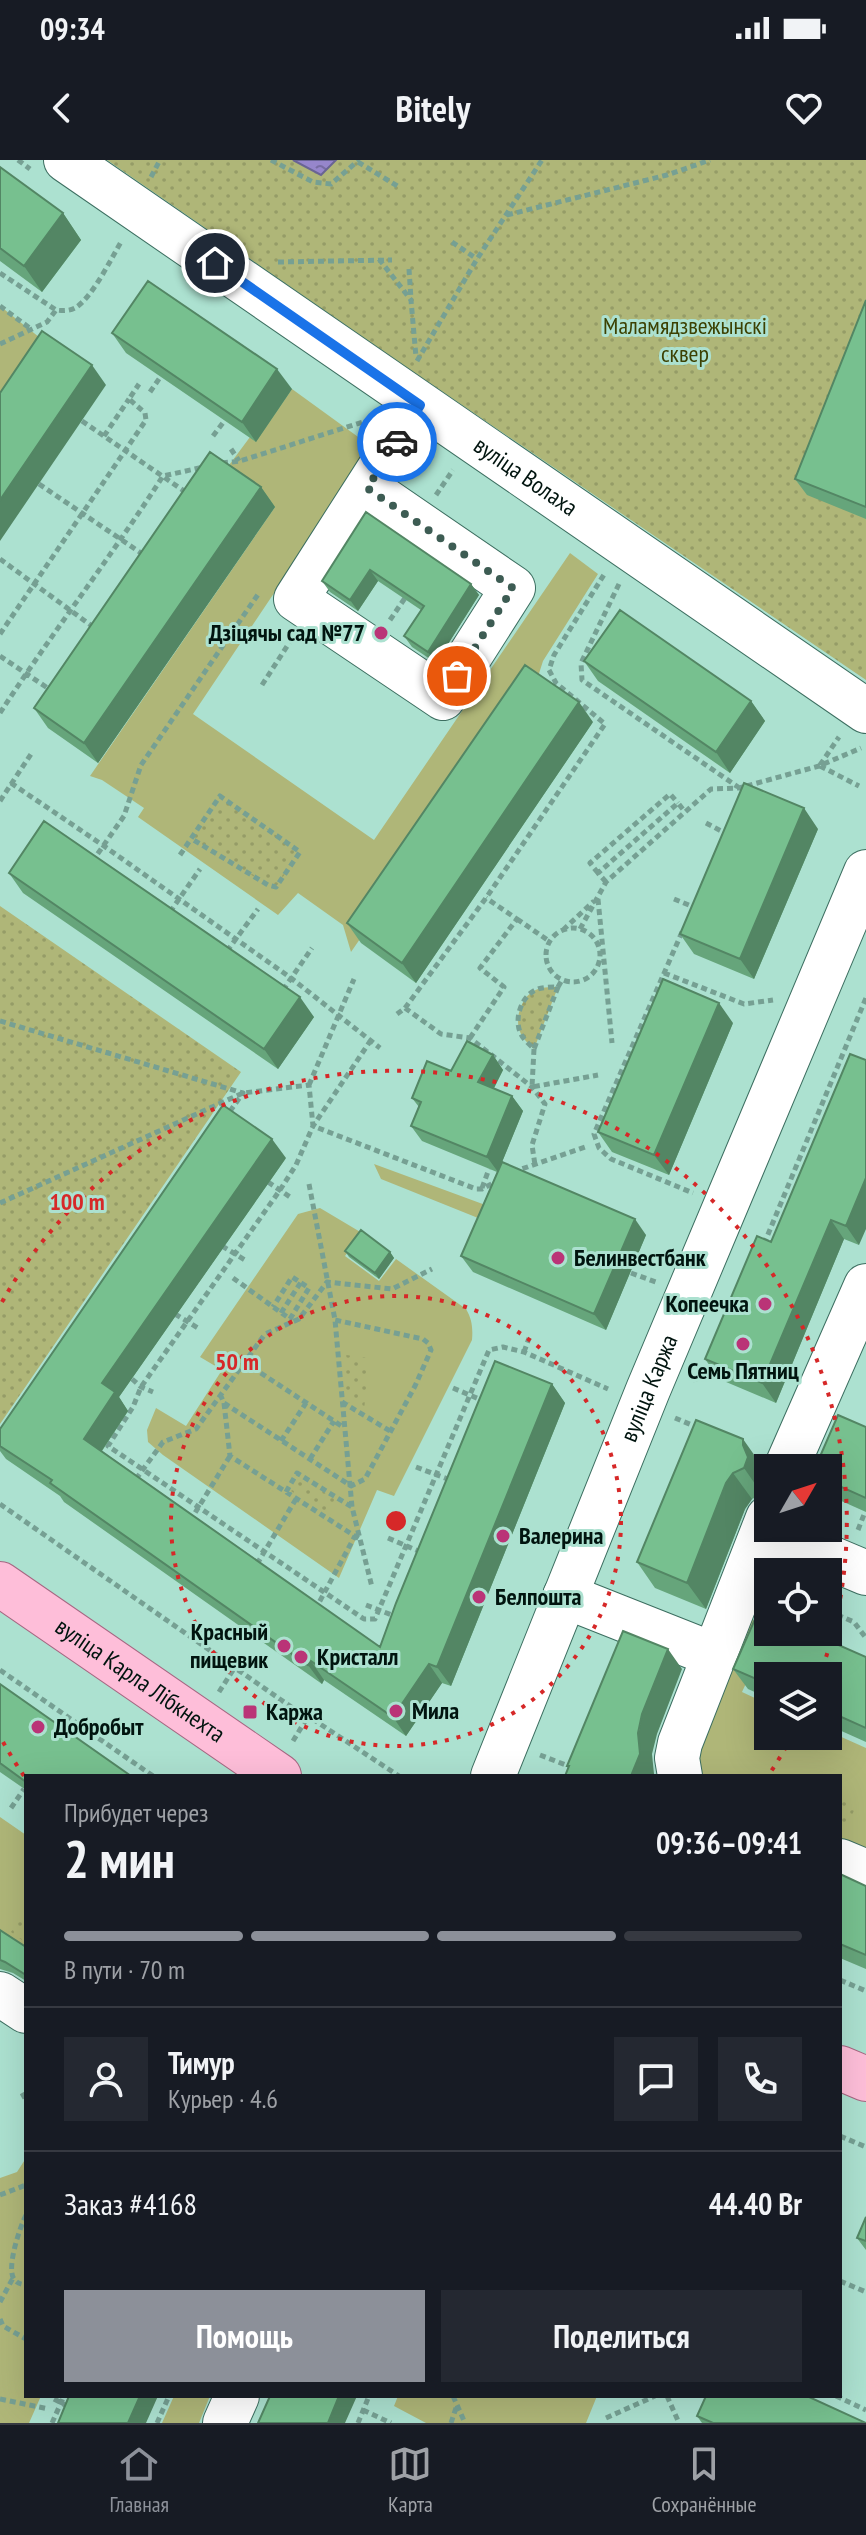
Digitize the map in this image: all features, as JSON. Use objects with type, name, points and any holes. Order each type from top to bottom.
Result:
[{"type":"main road","name":"вуліца Карла Лібкнехта","points":[[0,1584],[276,1774]]},
{"type":"main road","points":[[842,2069],[866,2079]]},
{"type":"street","name":"вуліца Волаха","points":[[66,160],[420,405],[856,719]]},
{"type":"street","points":[[367,488],[513,588],[443,698],[296,599],[420,405]]},
{"type":"street","name":"вуліца Каржа","points":[[494,1774],[747,1150],[866,872]]},
{"type":"street","points":[[792,1454],[866,1286]]},
{"type":"street","points":[[680,1774],[677,1758],[680,1743],[759,1542]]},
{"type":"street","points":[[821,1542],[860,1555]]},
{"type":"street","points":[[565,1596],[714,1655]]},
{"type":"street","points":[[842,1862],[866,1872]]},
{"type":"street","points":[[0,1994],[24,2010]]},
{"type":"street","points":[[225,2423],[236,2398]]},
{"type":"path","points":[[149,180],[160,160]]},
{"type":"path","points":[[271,160],[313,182],[331,184],[358,161],[399,187]]},
{"type":"path","points":[[409,269],[417,362],[477,259],[542,160]]},
{"type":"path","points":[[506,216],[667,175],[710,160]]},
{"type":"path","points":[[6,265],[0,273],[56,310],[66,311],[84,300],[126,235]]},
{"type":"path","points":[[452,242],[477,259]]},
{"type":"path","points":[[379,259],[411,300]]},
{"type":"path","points":[[273,262],[392,260]]},
{"type":"path","points":[[0,306],[32,329]]},
{"type":"path","points":[[0,344],[47,322],[56,310]]},
{"type":"path","points":[[150,392],[161,376]]},
{"type":"path","points":[[104,436],[139,384]]},
{"type":"path","points":[[0,634],[146,420],[145,413],[129,399]]},
{"type":"path","points":[[0,713],[163,476],[240,461],[372,418]]},
{"type":"path","points":[[213,436],[225,420]]},
{"type":"path","points":[[82,421],[189,495]]},
{"type":"path","points":[[231,449],[240,461]]},
{"type":"path","points":[[39,484],[147,557]]},
{"type":"path","points":[[0,559],[100,631]]},
{"type":"path","points":[[397,1014],[405,1008],[486,898],[605,724],[556,683],[549,670],[554,655],[607,568]]},
{"type":"path","points":[[622,578],[581,663],[582,680],[739,788]]},
{"type":"path","points":[[92,863],[124,816],[141,765],[267,582]]},
{"type":"path","points":[[262,685],[311,610]]},
{"type":"path","points":[[0,656],[57,694]]},
{"type":"path","points":[[819,766],[856,719]]},
{"type":"path","points":[[580,929],[606,882],[711,789],[739,788],[819,766],[866,747]]},
{"type":"path","points":[[0,801],[31,754]]},
{"type":"path","points":[[819,766],[859,786]]},
{"type":"path","points":[[11,783],[291,978],[380,1048]]},
{"type":"path","points":[[739,788],[740,803]]},
{"type":"path","points":[[606,882],[590,863],[670,794],[685,812]]},
{"type":"path","points":[[180,855],[220,796],[300,852],[276,887],[192,839]]},
{"type":"path","points":[[598,873],[678,803]]},
{"type":"path","points":[[706,823],[734,838]]},
{"type":"path","points":[[726,834],[731,823]]},
{"type":"path","points":[[167,917],[200,869]]},
{"type":"path","points":[[486,898],[549,941]]},
{"type":"path","points":[[562,930],[580,929],[594,938],[600,955],[588,978],[562,980],[554,974],[546,959],[549,941],[598,898]]},
{"type":"path","points":[[598,898],[612,1043]]},
{"type":"path","points":[[674,899],[703,910]]},
{"type":"path","points":[[693,1193],[611,1159],[599,1148],[594,1134],[694,907]]},
{"type":"path","points":[[224,955],[258,909]]},
{"type":"path","points":[[470,1038],[504,987],[480,968],[517,919]]},
{"type":"path","points":[[280,994],[312,948]]},
{"type":"path","points":[[664,973],[744,1004],[774,999]]},
{"type":"path","points":[[313,1126],[309,1085],[354,979]]},
{"type":"path","points":[[532,1087],[534,1049],[562,980]]},
{"type":"path","points":[[534,1049],[521,1035],[518,1022],[520,1012],[526,997],[538,988],[558,987]]},
{"type":"path","points":[[762,1247],[866,998]]},
{"type":"path","points":[[405,1008],[441,1034],[470,1038],[532,1087],[545,1104],[532,1145],[535,1165]]},
{"type":"path","points":[[0,1021],[243,1093]]},
{"type":"path","points":[[371,1040],[313,1126],[296,1165],[280,1190],[141,1387],[133,1407],[108,1446],[364,1619],[375,1619],[489,1350],[503,1347],[524,1352],[608,1389]]},
{"type":"path","points":[[532,1087],[598,1075]]},
{"type":"path","points":[[0,1203],[243,1093],[309,1085]]},
{"type":"path","points":[[225,1119],[243,1093]]},
{"type":"path","points":[[313,1126],[476,1189],[500,1179]]},
{"type":"path","points":[[510,1174],[585,1147]]},
{"type":"path","points":[[482,1189],[489,1169]]},
{"type":"path","points":[[268,1182],[290,1197]]},
{"type":"path","points":[[309,1184],[335,1320],[352,1507],[372,1587]]},
{"type":"path","points":[[222,1246],[245,1260]]},
{"type":"path","points":[[327,1282],[392,1289],[432,1269]]},
{"type":"path","points":[[631,1273],[656,1282]]},
{"type":"path","points":[[233,1278],[281,1313],[290,1319],[309,1288],[292,1277],[273,1307]]},
{"type":"path","points":[[281,1313],[301,1282]]},
{"type":"path","points":[[134,1484],[163,1442],[196,1429],[265,1334],[299,1319],[327,1282]]},
{"type":"path","points":[[175,1314],[198,1328]]},
{"type":"path","points":[[335,1320],[423,1339],[431,1350],[365,1479],[351,1486]]},
{"type":"path","points":[[524,1352],[529,1338]]},
{"type":"path","points":[[684,1383],[714,1373],[715,1361]]},
{"type":"path","points":[[244,1362],[344,1428]]},
{"type":"path","points":[[132,1379],[153,1392]]},
{"type":"path","points":[[453,1388],[497,1407]]},
{"type":"path","points":[[190,1522],[230,1456],[224,1403],[220,1394]]},
{"type":"path","points":[[341,1401],[390,1431]]},
{"type":"path","points":[[224,1403],[351,1486]]},
{"type":"path","points":[[281,1441],[306,1403]]},
{"type":"path","points":[[670,1416],[699,1428]]},
{"type":"path","points":[[310,1459],[334,1421]]},
{"type":"path","points":[[230,1456],[362,1540]]},
{"type":"path","points":[[416,1467],[465,1486]]},
{"type":"path","points":[[286,1492],[297,1473],[352,1507]]},
{"type":"path","points":[[254,1568],[296,1499]]},
{"type":"path","points":[[0,1504],[307,1718],[396,1774]]},
{"type":"path","points":[[860,1555],[865,1512]]},
{"type":"path","points":[[315,1610],[355,1536]]},
{"type":"path","points":[[388,1538],[435,1557]]},
{"type":"path","points":[[366,1605],[409,1622]]},
{"type":"path","points":[[842,1617],[854,1622],[866,1638]]},
{"type":"path","points":[[218,1692],[235,1667]]},
{"type":"path","points":[[0,1670],[150,1774]]},
{"type":"path","points":[[531,1751],[572,1768]]},
{"type":"path","points":[[11,1808],[24,1789]]},
{"type":"path","points":[[842,1981],[866,1991]]},
{"type":"path","points":[[22,2093],[24,2096]]},
{"type":"path","points":[[842,2137],[866,2147]]},
{"type":"path","points":[[0,2195],[24,2186]]},
{"type":"path","points":[[0,2302],[13,2278],[11,2267],[24,2222]]},
{"type":"path","points":[[13,2278],[24,2285]]},
{"type":"path","points":[[842,2282],[866,2292]]},
{"type":"path","points":[[0,2319],[3,2326],[24,2338]]},
{"type":"path","points":[[52,2423],[63,2398]]},
{"type":"path","points":[[157,2423],[168,2398]]},
{"type":"path","points":[[358,2423],[368,2398]]},
{"type":"path","points":[[454,2398],[465,2423]]},
{"type":"path","points":[[606,2418],[651,2398]]},
{"type":"path","points":[[668,2398],[679,2423]]},
{"type":"path","points":[[840,2398],[866,2410]]},
{"type":"path","points":[[0,2399],[49,2409]]},
{"type":"path","points":[[54,2399],[80,2412]]},
{"type":"path","points":[[451,2423],[457,2405]]},
{"type":"path","points":[[363,2410],[391,2423]]},
{"type":"green space","name":"Маламядзвежынскі сквер","points":[[107,160],[866,160],[866,680],[415,373]]},
{"type":"green space","points":[[0,306],[54,349],[0,427]]},
{"type":"green space","points":[[292,389],[372,447],[193,714],[374,840],[570,553],[598,574],[543,661],[535,686],[351,952],[343,925],[298,893],[278,915],[138,817],[144,808],[102,780],[90,776],[275,507],[224,472],[250,437],[256,441]]},
{"type":"green space","points":[[220,796],[300,852],[276,887],[192,839]]},
{"type":"green space","points":[[0,906],[241,1072],[0,1424]]},
{"type":"green space","points":[[558,987],[534,1049],[523,1038],[519,1028],[520,1008],[532,992]]},
{"type":"green space","points":[[374,1164],[499,1210],[493,1224],[381,1179]]},
{"type":"green space","points":[[320,1208],[362,1233],[345,1256],[379,1281],[396,1259],[466,1309],[472,1332],[472,1340],[394,1496],[377,1490],[339,1578],[163,1455],[148,1442],[147,1430],[156,1408],[186,1426],[222,1370],[200,1357],[298,1214]]},
{"type":"green space","points":[[346,1355],[369,1358],[364,1411],[346,1401]]},
{"type":"green space","points":[[300,1477],[338,1501],[330,1515],[291,1491]]},
{"type":"green space","points":[[737,1613],[754,1621],[754,1646],[763,1646],[742,1692],[754,1698],[754,1750],[842,1750],[842,1737],[866,1748],[866,1869],[842,1859],[842,1774],[687,1774]]},
{"type":"green space","points":[[842,1795],[858,1801],[847,1827],[842,1825]]},
{"type":"green space","points":[[0,1817],[24,1834],[24,1948],[0,1933]]},
{"type":"green space","points":[[24,1912],[24,1942],[11,1932]]},
{"type":"green space","points":[[24,2161],[24,2398],[40,2398],[29,2423],[0,2423],[0,2178],[17,2172]]},
{"type":"green space","points":[[173,2398],[209,2398],[199,2423],[162,2423]]},
{"type":"green space","points":[[397,2398],[596,2398],[586,2423],[426,2423],[394,2406]]},
{"type":"water","points":[[293,160],[336,160],[321,175]]},
{"type":"building","points":[[0,167],[63,213],[24,266],[0,248]]},
{"type":"building","points":[[148,281],[277,369],[242,422],[112,333]]},
{"type":"building","points":[[866,300],[866,507],[795,479]]},
{"type":"building","points":[[42,331],[92,365],[0,500],[0,393]]},
{"type":"building","points":[[210,452],[261,487],[84,743],[34,708]]},
{"type":"building","points":[[366,512],[471,584],[428,652],[404,636],[424,606],[370,570],[350,600],[322,581]]},
{"type":"building","points":[[620,610],[751,701],[716,752],[584,661]]},
{"type":"building","points":[[525,665],[579,702],[402,963],[347,923]]},
{"type":"building","points":[[744,783],[804,808],[740,959],[680,934]]},
{"type":"building","points":[[44,821],[300,997],[264,1049],[9,873]]},
{"type":"building","points":[[663,979],[719,1003],[654,1155],[598,1132]]},
{"type":"building","points":[[467,1041],[493,1055],[478,1082],[512,1096],[487,1157],[411,1126],[421,1102],[412,1098],[427,1061],[451,1071]]},
{"type":"building","points":[[850,1054],[866,1060],[866,1178],[846,1226],[831,1220],[762,1383],[705,1359],[757,1236],[771,1242]]},
{"type":"building","points":[[223,1105],[272,1139],[102,1383],[115,1392],[84,1439],[380,1647],[495,1361],[552,1384],[437,1667],[429,1664],[393,1717],[311,1661],[308,1665],[50,1483],[52,1480],[0,1446],[0,1429]]},
{"type":"building","name":"Белинвестбанк","points":[[502,1162],[635,1219],[594,1314],[461,1256]]},
{"type":"building","points":[[361,1230],[390,1252],[375,1273],[345,1251]]},
{"type":"building","points":[[838,1415],[866,1427],[866,1498],[842,1487],[842,1454],[821,1454]]},
{"type":"building","points":[[696,1420],[743,1439],[748,1457],[744,1468],[733,1473],[726,1483],[687,1583],[637,1562]]},
{"type":"building","points":[[754,1621],[754,1646],[841,1646],[866,1657],[866,1728],[842,1717],[842,1662],[754,1662],[754,1678],[733,1669]]},
{"type":"building","points":[[623,1631],[668,1649],[642,1714],[638,1733],[640,1754],[632,1774],[566,1774]]},
{"type":"building","points":[[0,1684],[128,1774],[24,1774],[24,1781],[0,1763]]},
{"type":"building","points":[[842,1875],[866,1886],[866,1955],[842,1945]]},
{"type":"building","points":[[0,1930],[24,1946],[24,1974],[0,1960]]},
{"type":"building","points":[[866,2217],[866,2241],[857,2238]]},
{"type":"building","points":[[68,2398],[139,2398],[128,2423],[58,2423]]},
{"type":"building","points":[[269,2398],[338,2398],[328,2423],[258,2423]]},
{"type":"building","points":[[705,2398],[811,2398],[866,2423],[713,2423],[697,2416]]},
{"type":"way so far","points":[[397,442],[367,488],[513,588],[457,676]]},
{"type":"place","name":"Дзіцячы сад №77","points":[[381,633]]},
{"type":"place","name":"Белинвестбанк","points":[[558,1258]]},
{"type":"place","name":"Копеечка","points":[[765,1304]]},
{"type":"place","name":"Семь Пятниц","points":[[743,1344]]},
{"type":"place","name":"Валерина","points":[[503,1536]]},
{"type":"place","name":"Белпошта","points":[[479,1597]]},
{"type":"place","name":"Красный пищевик","points":[[284,1646]]},
{"type":"place","name":"Кристалл","points":[[301,1657]]},
{"type":"place","name":"Мила","points":[[396,1711]]},
{"type":"place","name":"Каржа","points":[[250,1712]]},
{"type":"place","name":"Добробыт","points":[[38,1727]]},
{"type":"route","points":[[215,263],[420,405],[397,442]]}]
